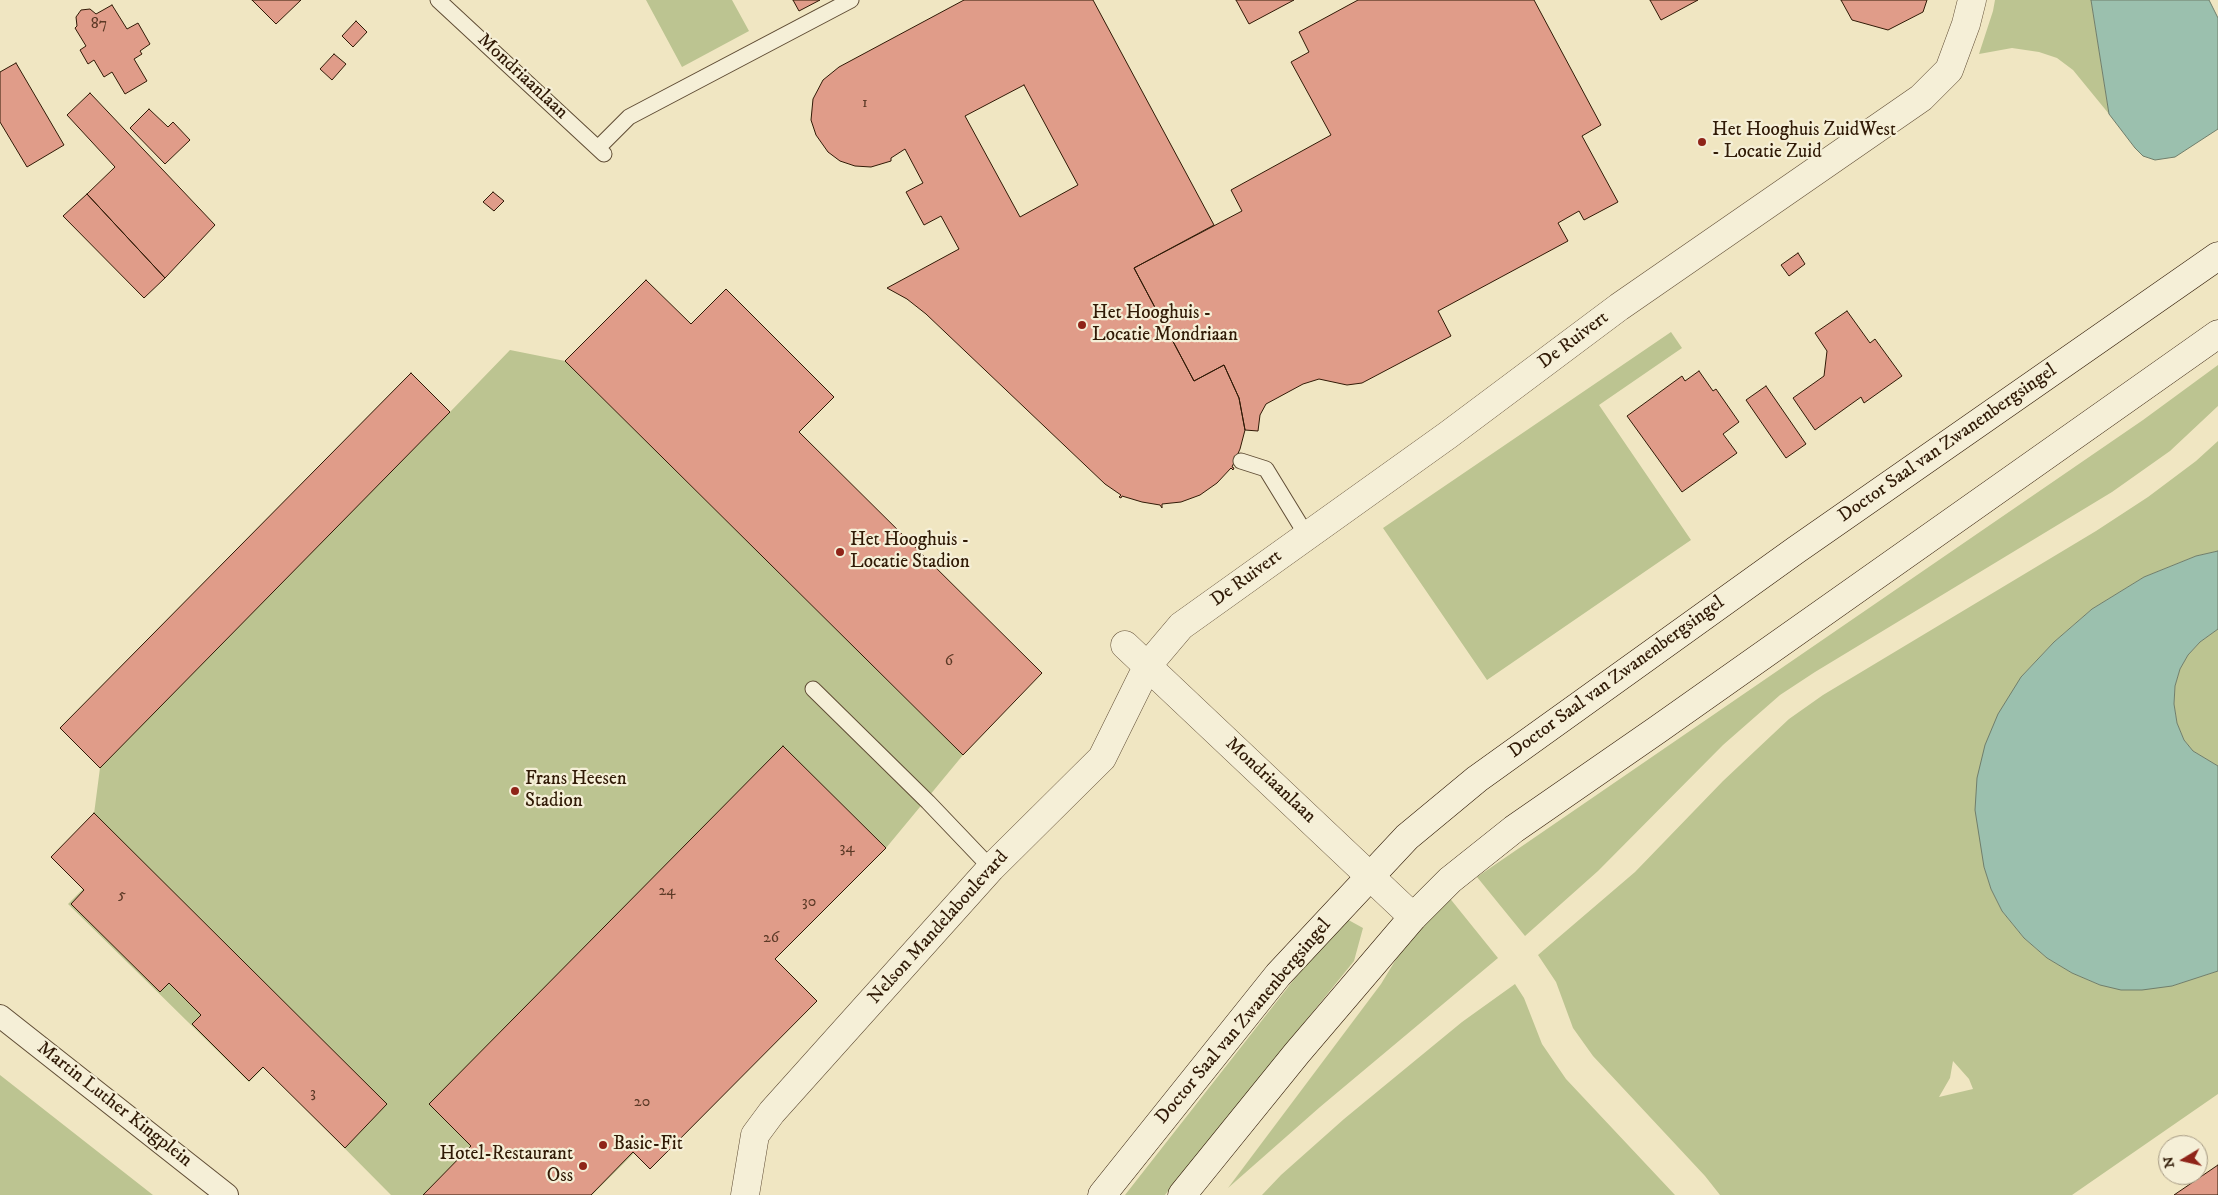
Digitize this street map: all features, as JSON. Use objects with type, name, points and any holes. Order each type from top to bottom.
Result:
[{"type":"main road","name":"De Ruivert","points":[[1148,665],[1181,626],[1448,435],[1619,308],[1921,98],[1948,70],[1966,24],[1972,0]]},
{"type":"main road","name":"Doctor Saal van Zwanenbergsingel","points":[[1102,1195],[1278,975],[1407,837],[1477,779],[1796,550],[2218,256]]},
{"type":"main road","points":[[1182,1195],[1297,1053],[1413,917],[1450,880],[1514,829],[1666,724],[2218,334]]},
{"type":"main road","name":"Mondriaanlaan","points":[[1125,645],[1413,917]]},
{"type":"main road","name":"Nelson Mandelaboulevard","points":[[745,1195],[755,1135],[760,1128],[992,868],[1102,758],[1148,665]]},
{"type":"street","name":"Martin Luther Kingplein","points":[[0,1016],[227,1195]]},
{"type":"lane","name":"Mondriaanlaan","points":[[438,0],[601,152],[629,117],[851,0]]},
{"type":"lane","points":[[1241,461],[1266,470],[1307,536]]},
{"type":"lane","points":[[813,690],[928,802],[992,868]]},
{"type":"shaded area","points":[[646,0],[732,0],[749,31],[682,67]]},
{"type":"shaded area","points":[[1995,0],[2091,0],[2109,114],[2073,70],[2057,58],[2039,52],[2012,48],[1979,54]]},
{"type":"shaded area","points":[[2091,0],[2209,0],[2218,18],[2218,129],[2175,157],[2155,160],[2143,156],[2135,148],[2109,114]]},
{"type":"shaded area","points":[[1671,332],[1682,348],[1599,405],[1691,540],[1487,680],[1383,528]]},
{"type":"shaded area","name":"Frans Heesen Stadion","points":[[510,350],[565,361],[963,755],[886,848],[774,960],[650,1169],[634,1153],[592,1195],[391,1195],[264,1067],[249,1082],[68,904],[83,889],[51,857],[94,814],[100,768],[60,728],[411,373],[450,412]]},
{"type":"shaded area","points":[[2218,365],[2218,406],[2170,451],[2112,492],[1780,695],[1723,745],[1598,871],[1525,936],[1477,877],[2143,420]]},
{"type":"shaded area","points":[[2218,441],[2218,551],[2196,556],[2144,577],[2092,609],[2054,642],[2021,677],[1984,867],[1991,889],[2002,911],[2024,938],[2047,958],[2072,973],[2100,985],[2172,986],[2218,971],[2218,1094],[2072,1195],[1720,1195],[1705,1176],[1593,1056],[1573,1028],[1556,982],[1538,955],[1635,872],[1723,781],[1789,719],[1823,695],[2096,531],[2148,497],[2196,461]],"holes":[[[1953,1061],[1969,1079],[1973,1089],[1939,1097],[1950,1078]]]},
{"type":"shaded area","points":[[2218,551],[2218,629],[2200,642],[2188,655],[2180,669],[2175,686],[2174,704],[2177,723],[2184,740],[2193,751],[2218,766],[2218,971],[2172,986],[2142,990],[2121,990],[2100,985],[2072,973],[2047,958],[2024,938],[2002,911],[1991,889],[1984,867],[1975,810],[1977,778],[1985,745],[1998,714],[2021,677],[2054,642],[2092,609],[2144,577],[2196,556]]},
{"type":"shaded area","points":[[2218,629],[2218,766],[2193,751],[2184,740],[2177,723],[2174,704],[2175,686],[2180,669],[2188,655],[2200,642]]},
{"type":"shaded area","points":[[1448,896],[1498,958],[1320,1107],[1228,1188],[1381,984],[1409,938]]},
{"type":"shaded area","points":[[1343,917],[1363,928],[1354,961],[1165,1195],[1125,1195]]},
{"type":"shaded area","points":[[1515,984],[1524,998],[1542,1044],[1566,1079],[1675,1195],[1262,1195],[1281,1175],[1344,1119],[1462,1022]]},
{"type":"shaded area","points":[[0,1075],[153,1195],[0,1195]]},
{"type":"building","points":[[252,0],[301,0],[276,24]]},
{"type":"building","points":[[793,0],[820,0],[799,11]]},
{"type":"building","points":[[964,0],[1093,0],[1214,225],[1134,268],[1194,381],[1224,365],[1239,398],[1245,430],[1240,449],[1232,467],[1234,468],[1233,470],[1231,468],[1217,483],[1200,495],[1181,502],[1162,504],[1162,508],[1160,505],[1122,496],[1121,498],[1119,497],[1121,495],[1105,484],[926,314],[907,299],[887,288],[959,249],[941,216],[924,225],[906,192],[923,183],[905,149],[891,158],[891,161],[871,167],[855,166],[840,161],[828,152],[816,135],[811,120],[813,99],[823,80],[839,67]],"holes":[[[1024,85],[1078,185],[1020,217],[965,116]]]},
{"type":"building","points":[[1236,0],[1294,0],[1249,24]]},
{"type":"building","points":[[1358,0],[1534,0],[1601,125],[1582,136],[1618,202],[1584,220],[1579,211],[1558,223],[1568,241],[1438,311],[1451,336],[1362,383],[1347,385],[1319,379],[1303,384],[1266,404],[1260,415],[1258,431],[1245,430],[1239,398],[1224,365],[1194,381],[1134,268],[1242,211],[1231,190],[1331,135],[1291,62],[1309,52],[1299,32]]},
{"type":"building","points":[[1650,0],[1698,0],[1661,20]]},
{"type":"building","points":[[1841,0],[1927,0],[1923,12],[1888,30],[1852,20]]},
{"type":"building","points":[[112,5],[127,29],[138,23],[150,44],[140,51],[142,54],[134,59],[147,81],[125,94],[112,72],[104,77],[94,60],[88,64],[80,50],[86,46],[75,28],[77,26],[76,17],[81,10],[90,9],[96,14]]},
{"type":"building","points":[[356,21],[367,32],[353,47],[342,36]]},
{"type":"building","points":[[334,54],[346,64],[332,80],[320,69]]},
{"type":"building","points":[[16,63],[64,145],[27,167],[0,122],[0,72]]},
{"type":"building","points":[[90,93],[215,225],[165,278],[87,194],[115,167],[67,115]]},
{"type":"building","points":[[149,109],[168,127],[173,122],[190,140],[165,164],[130,128]]},
{"type":"building","points":[[493,192],[504,201],[494,211],[483,202]]},
{"type":"building","points":[[87,194],[165,278],[144,298],[63,216]]},
{"type":"building","points":[[1798,253],[1805,264],[1789,276],[1781,265]]},
{"type":"building","name":"Het Hooghuis - Locatie Stadion","points":[[646,280],[691,324],[726,289],[834,397],[799,432],[1042,673],[963,755],[565,361]]},
{"type":"building","points":[[1847,311],[1870,343],[1875,339],[1902,376],[1864,403],[1861,397],[1815,430],[1793,398],[1824,376],[1827,351],[1815,333]]},
{"type":"building","points":[[1699,371],[1713,391],[1716,389],[1739,422],[1723,434],[1737,453],[1682,492],[1627,416],[1682,376],[1685,381]]},
{"type":"building","points":[[411,373],[450,412],[100,768],[60,728]]},
{"type":"building","points":[[1766,386],[1806,444],[1786,458],[1746,400]]},
{"type":"building","points":[[783,746],[886,848],[775,959],[817,1001],[650,1169],[633,1152],[591,1195],[423,1195],[471,1146],[429,1104]]},
{"type":"building","points":[[94,813],[387,1104],[345,1148],[263,1067],[249,1081],[192,1024],[201,1015],[169,983],[160,992],[71,904],[84,890],[51,857]]},
{"type":"building","points":[[2218,1165],[2218,1195],[2174,1195],[2189,1185],[2208,1185],[2208,1172]]},
{"type":"place","name":"Het Hooghuis ZuidWest - Locatie Zuid","points":[[1702,142]]},
{"type":"place","name":"Het Hooghuis - Locatie Mondriaan","points":[[1082,325]]},
{"type":"place","name":"Het Hooghuis - Locatie Stadion","points":[[840,552]]},
{"type":"place","name":"Frans Heesen Stadion","points":[[515,791]]},
{"type":"place","name":"Basic-Fit","points":[[603,1145]]},
{"type":"place","name":"Hotel-Restaurant Oss","points":[[583,1166]]}]
